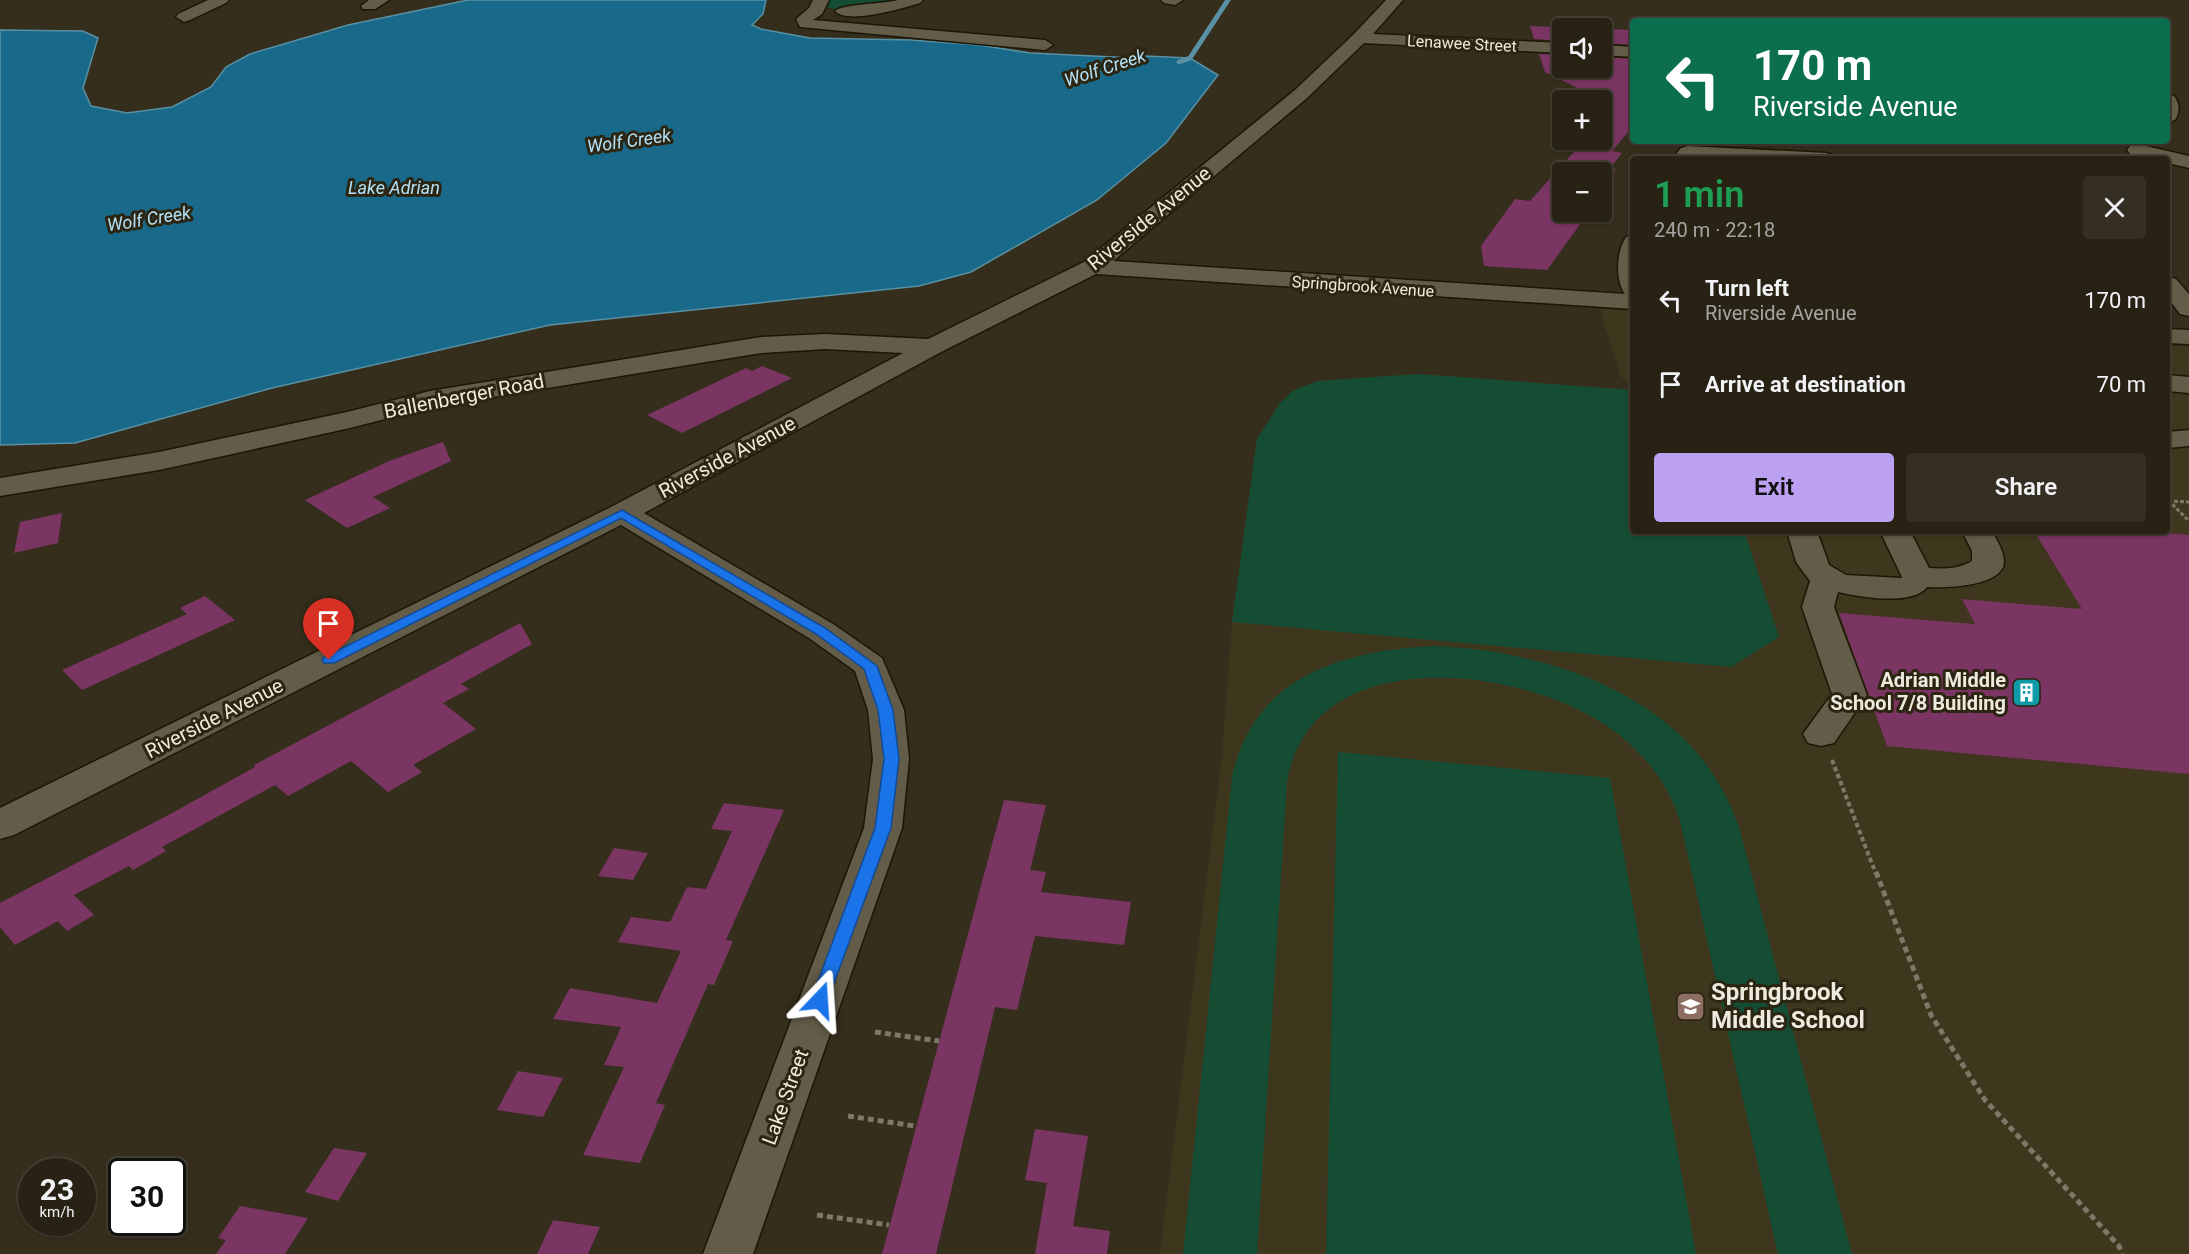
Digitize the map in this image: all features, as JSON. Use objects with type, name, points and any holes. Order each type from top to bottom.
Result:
[{"type":"street","points":[[184,17],[221,0]]},
{"type":"street","points":[[843,11],[883,9],[915,0]]},
{"type":"street","points":[[1169,0],[1175,0]]},
{"type":"street","name":"Riverside Avenue","points":[[0,825],[622,513],[932,347],[1092,267],[1301,94],[1360,39],[1395,0]]},
{"type":"street","points":[[911,17],[843,11],[819,5],[804,19],[806,24],[1045,45]]},
{"type":"street","name":"Lenawee Street","points":[[1360,39],[1552,48]]},
{"type":"street","points":[[1612,51],[1630,52]]},
{"type":"street","points":[[2136,150],[2162,156]]},
{"type":"street","points":[[1685,156],[1688,152],[1705,152],[1774,156]]},
{"type":"street","points":[[2170,158],[2189,162]]},
{"type":"street","points":[[1630,251],[1630,273]]},
{"type":"street","name":"Springbrook Avenue","points":[[1092,267],[1630,302]]},
{"type":"street","points":[[2170,286],[2189,309]]},
{"type":"street","points":[[2170,336],[2189,337]]},
{"type":"street","name":"Ballenberger Road","points":[[0,487],[225,448],[350,420],[430,399],[761,345],[801,341],[836,341],[932,347]]},
{"type":"street","points":[[2170,384],[2189,385]]},
{"type":"street","points":[[2170,440],[2189,438]]},
{"type":"street","name":"Lake Street","points":[[622,513],[820,631],[870,666],[886,710],[891,759],[883,828],[728,1254]]},
{"type":"street","points":[[1803,534],[1816,570],[1826,579],[1839,583],[1904,589],[1912,585],[1918,577]]},
{"type":"street","points":[[1896,534],[1918,577]]},
{"type":"street","points":[[1918,577],[1962,578],[1975,574],[1988,565],[1987,551],[1978,534]]},
{"type":"street","points":[[1821,734],[1850,696],[1818,607],[1826,579]]},
{"type":"path","points":[[2170,500],[2189,502]]},
{"type":"path","points":[[2170,502],[2189,521]]},
{"type":"path","points":[[1821,734],[1931,1015],[1986,1100],[2119,1246],[2122,1254]]},
{"type":"path","points":[[875,1032],[939,1041]]},
{"type":"path","points":[[848,1116],[915,1126]]},
{"type":"path","points":[[817,1215],[889,1225]]},
{"type":"shaded area","points":[[1600,309],[1630,311],[1630,386],[1620,375]]},
{"type":"shaded area","name":"Springbrook Middle School","points":[[2170,346],[2189,347],[2189,1254],[1160,1254],[1222,757],[1232,622],[1257,439],[1280,403],[1294,390],[1318,381],[1417,374],[1630,390],[1630,534],[2170,534]]},
{"type":"green space","points":[[826,0],[901,0],[860,8],[839,9],[823,5]]},
{"type":"green space","points":[[1418,374],[1630,390],[1630,534],[1745,534],[1779,637],[1731,667],[1232,622],[1257,439],[1280,403],[1294,390],[1318,381]]},
{"type":"green space","points":[[1433,646],[1510,655],[1589,678],[1659,717],[1689,743],[1713,774],[1728,800],[1739,827],[1852,1254],[1778,1254],[1680,821],[1668,792],[1651,766],[1617,733],[1566,704],[1520,688],[1470,680],[1421,678],[1374,687],[1334,706],[1304,737],[1287,782],[1257,1254],[1183,1254],[1232,777],[1243,743],[1260,715],[1281,692],[1306,676],[1335,663],[1366,654]]},
{"type":"green space","points":[[1338,752],[1610,778],[1696,1254],[1326,1254]]},
{"type":"water","name":"Lake Adrian","points":[[468,0],[766,0],[763,14],[752,25],[761,29],[810,38],[911,40],[979,45],[1030,53],[1190,58],[1218,75],[1166,143],[1097,200],[971,272],[919,286],[550,325],[272,388],[75,443],[0,445],[0,30],[83,31],[98,38],[83,88],[91,106],[127,113],[172,107],[211,87],[226,67],[250,54],[348,25]]},
{"type":"building","points":[[1530,26],[1552,27],[1552,40],[1534,39]]},
{"type":"building","points":[[1612,29],[1630,30],[1630,45],[1612,44]]},
{"type":"building","points":[[1539,54],[1552,55],[1552,75],[1545,72]]},
{"type":"building","points":[[1612,58],[1630,59],[1630,130],[1612,151],[1622,153],[1612,166],[1612,162],[1565,162],[1576,150],[1612,150],[1612,90],[1582,90],[1557,78],[1612,78]]},
{"type":"building","points":[[1552,176],[1552,222],[1582,222],[1547,270],[1484,266],[1481,246],[1515,199],[1530,201]]},
{"type":"building","points":[[762,366],[792,378],[682,433],[647,415],[746,368],[752,371]]},
{"type":"building","points":[[443,442],[451,461],[373,497],[390,508],[347,528],[305,500],[389,461]]},
{"type":"building","points":[[62,513],[58,543],[14,553],[20,522]]},
{"type":"building","name":"Adrian Middle School 7/8 Building","points":[[2036,534],[2189,535],[2189,774],[1887,746],[1839,613],[1975,624],[1962,599],[2082,609]]},
{"type":"building","points":[[205,596],[235,620],[82,690],[62,670],[187,614],[180,608]]},
{"type":"building","points":[[520,623],[532,644],[461,684],[469,689],[443,703],[476,729],[413,765],[422,772],[388,792],[351,761],[288,796],[275,785],[162,847],[166,851],[133,870],[129,866],[74,895],[94,915],[67,931],[58,921],[15,945],[0,927],[0,903],[174,812],[255,767],[254,765]]},
{"type":"building","points":[[1004,800],[1046,805],[1030,870],[1046,872],[1041,892],[1131,902],[1124,945],[1035,936],[1017,1010],[995,1007],[936,1254],[882,1254]]},
{"type":"building","points":[[724,803],[784,810],[726,940],[733,941],[714,985],[708,984],[656,1103],[665,1105],[640,1163],[583,1155],[624,1067],[604,1065],[621,1027],[553,1019],[570,988],[657,1003],[681,951],[618,942],[631,917],[670,922],[687,887],[706,889],[732,831],[711,829]]},
{"type":"building","points":[[614,848],[648,853],[633,880],[598,876]]},
{"type":"building","points":[[518,1071],[563,1078],[543,1117],[497,1110]]},
{"type":"building","points":[[1035,1129],[1088,1136],[1073,1226],[1110,1231],[1107,1254],[1035,1254],[1047,1183],[1025,1180]]},
{"type":"building","points":[[334,1148],[367,1153],[338,1201],[305,1192]]},
{"type":"building","points":[[240,1206],[308,1218],[285,1254],[216,1254],[226,1240],[218,1238]]},
{"type":"building","points":[[553,1220],[600,1227],[588,1254],[537,1254]]},
{"type":"waterway","name":"Wolf Creek","points":[[1179,62],[1190,58],[1228,0]]},
{"type":"place","name":"Adrian Middle School 7/8 Building","points":[[2027,692]]},
{"type":"place","name":"Springbrook Middle School","points":[[1690,1006]]},
{"type":"route","points":[[329,660],[622,513],[820,631],[870,666],[886,710],[891,759],[883,828],[820,1000]]}]
